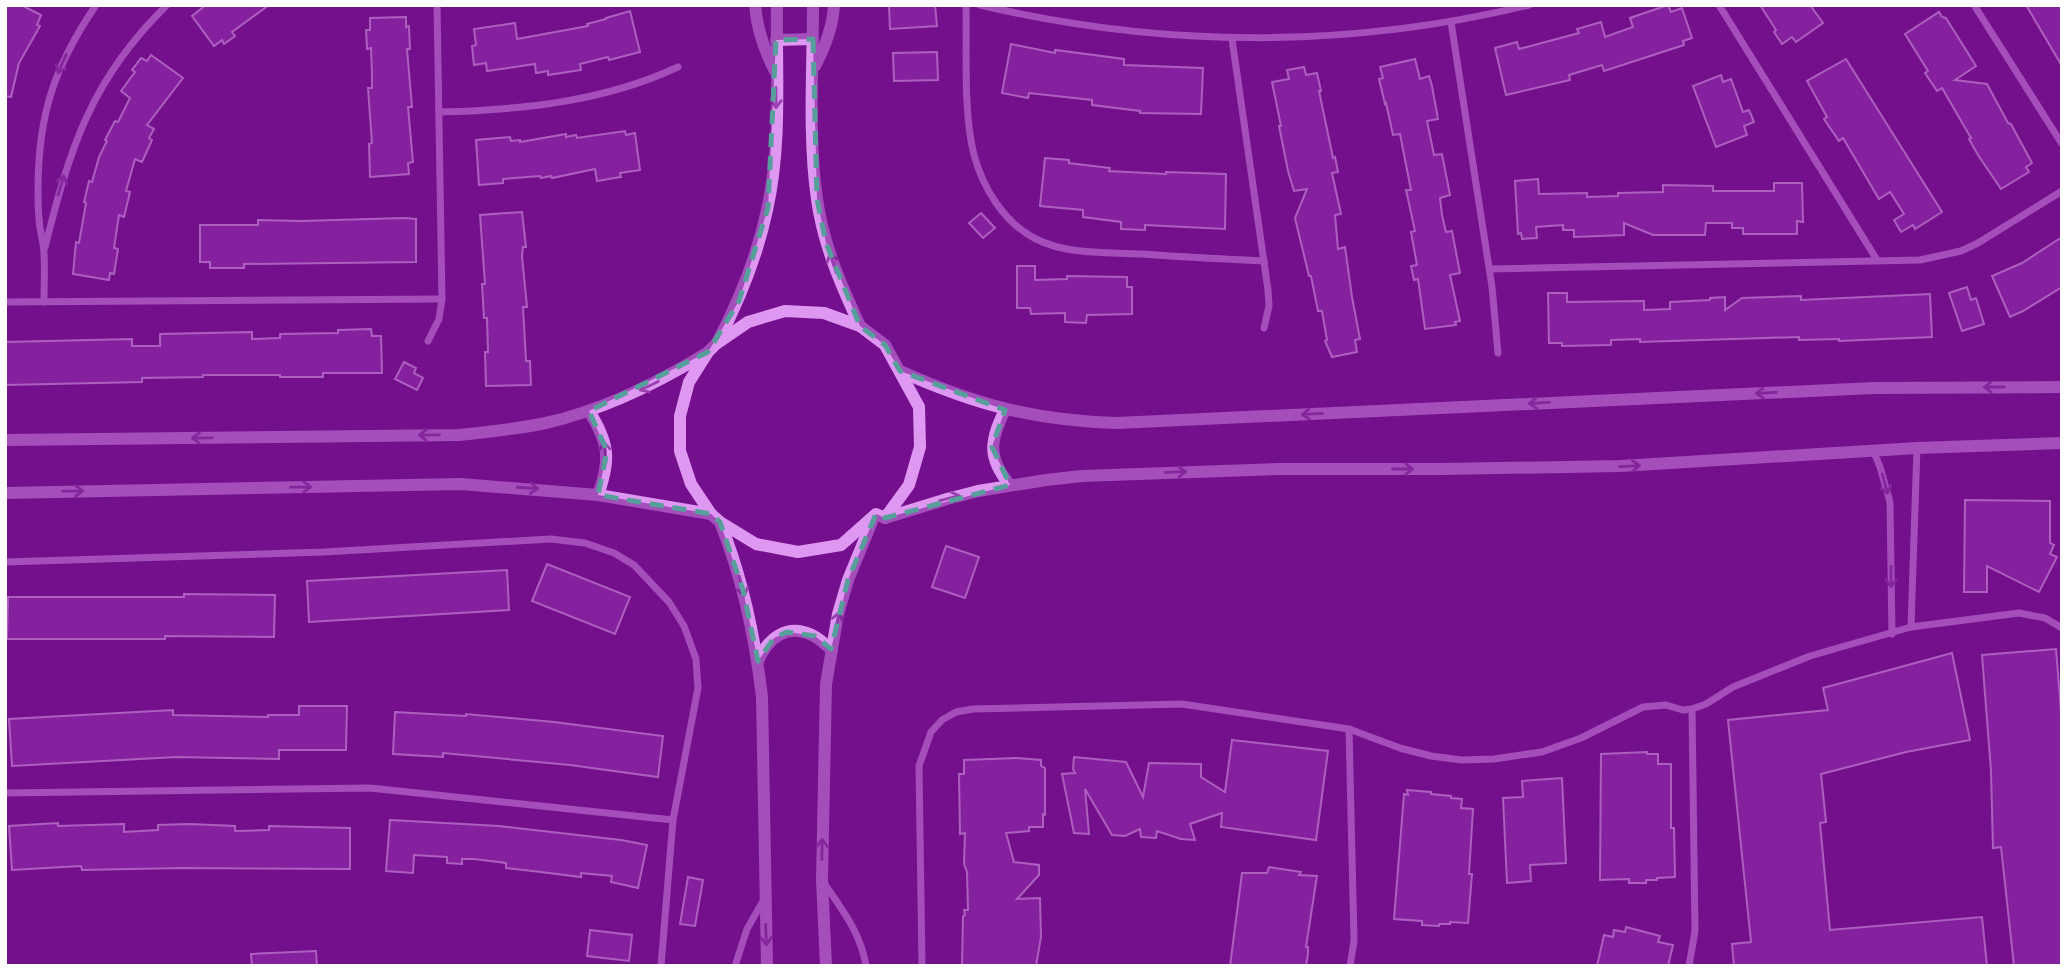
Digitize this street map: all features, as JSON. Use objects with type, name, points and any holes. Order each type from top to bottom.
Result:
[{"type":"street","points":[[44,302],[44,251],[38,190],[40,143],[48,98],[68,52],[96,5]]},
{"type":"street","points":[[44,251],[65,171],[78,134],[102,86],[120,58],[167,5]]},
{"type":"street","points":[[428,341],[439,318],[442,299],[438,5]]},
{"type":"street","points":[[755,5],[764,48],[776,74]]},
{"type":"street","points":[[767,966],[762,697],[758,661],[733,555],[715,518],[691,484],[680,451],[680,416],[690,382],[739,301],[756,255],[768,208],[774,159],[777,5]]},
{"type":"street","points":[[813,5],[813,155],[817,199],[826,243],[860,326]]},
{"type":"street","points":[[813,70],[826,44],[834,16],[834,5]]},
{"type":"street","points":[[966,5],[968,113],[974,153],[990,195],[1016,225],[1035,239],[1082,251],[1264,261]]},
{"type":"street","points":[[980,5],[1103,28],[1232,39],[1382,32],[1451,22],[1529,5]]},
{"type":"street","points":[[1719,5],[1877,260]]},
{"type":"street","points":[[1974,5],[2062,144]]},
{"type":"street","points":[[1451,22],[1490,269],[1498,353]]},
{"type":"street","points":[[776,40],[813,39]]},
{"type":"street","points":[[1232,39],[1269,306],[1264,328]]},
{"type":"street","points":[[439,112],[527,107],[590,97],[631,86],[678,67]]},
{"type":"street","points":[[1490,269],[1920,260],[1961,251],[1995,234],[2062,191]]},
{"type":"street","points":[[5,302],[442,299]]},
{"type":"street","points":[[5,440],[459,435],[547,423],[631,395],[671,375],[748,322],[785,311],[824,313],[860,326],[885,345],[919,407],[920,447],[909,485],[880,516],[841,545],[799,552],[756,544],[715,518],[598,495],[460,484],[5,493]]},
{"type":"street","points":[[900,371],[969,400],[1005,410],[1042,418],[1117,423],[1860,388],[2062,387]]},
{"type":"street","points":[[1005,410],[994,432],[992,447],[1000,474],[1010,485]]},
{"type":"street","points":[[589,411],[601,430],[607,451],[606,474],[598,495]]},
{"type":"street","points":[[826,966],[822,880],[826,684],[831,649],[848,580],[880,516],[1010,485],[1118,474],[1279,469],[1442,470],[1621,466],[1873,450],[2062,443]]},
{"type":"street","points":[[1911,627],[1917,448]]},
{"type":"street","points":[[1873,450],[1889,502],[1892,634]]},
{"type":"street","points":[[5,562],[324,552],[551,539],[585,543],[614,553],[634,565],[669,602],[684,626],[696,659],[698,688],[673,820],[661,966]]},
{"type":"street","points":[[922,966],[919,766],[930,732],[942,720],[957,712],[973,709],[1182,704],[1349,729],[1431,756],[1462,760],[1494,759],[1542,752],[1581,738],[1643,707],[1666,705],[1683,710],[1692,709],[1706,704],[1733,687],[1810,656],[1911,627],[2019,613],[2045,618],[2062,628]]},
{"type":"street","points":[[758,661],[764,648],[774,638],[787,632],[802,631],[816,636],[831,649]]},
{"type":"street","points":[[1689,966],[1695,930],[1692,709]]},
{"type":"street","points":[[1349,729],[1354,941],[1350,966]]},
{"type":"street","points":[[5,793],[370,788],[673,820]]},
{"type":"street","points":[[822,880],[854,928],[866,966]]},
{"type":"street","points":[[735,966],[747,929],[765,898]]},
{"type":"highlighted area","points":[[813,39],[817,199],[826,243],[860,326],[885,345],[900,371],[1005,410],[992,447],[1010,485],[885,518],[876,514],[848,580],[831,649],[815,636],[787,632],[774,638],[758,661],[743,590],[720,522],[711,514],[598,495],[607,451],[589,411],[708,352],[739,301],[768,208],[776,40]]},
{"type":"building","points":[[5,5],[21,5],[41,15],[37,25],[40,26],[19,63],[11,97],[5,96]]},
{"type":"building","points":[[206,5],[269,5],[232,32],[235,36],[224,44],[222,40],[214,46],[192,16]]},
{"type":"building","points":[[935,5],[937,26],[890,29],[889,6]]},
{"type":"building","points":[[1668,5],[1671,12],[1682,8],[1692,38],[1683,41],[1684,45],[1604,71],[1602,65],[1569,75],[1570,80],[1506,95],[1495,48],[1517,42],[1519,49],[1579,33],[1577,29],[1601,22],[1605,37],[1633,27],[1630,18]]},
{"type":"building","points":[[1760,5],[1810,5],[1823,23],[1796,42],[1792,37],[1782,44]]},
{"type":"building","points":[[2026,5],[2062,5],[2062,66]]},
{"type":"building","points":[[630,11],[640,52],[580,64],[581,70],[548,75],[548,71],[536,73],[535,64],[487,71],[486,63],[474,65],[474,29],[515,23],[517,39],[588,26],[587,24]]},
{"type":"building","points":[[1939,12],[1946,18],[1976,66],[1955,80],[1987,84],[2032,163],[2026,167],[2029,172],[2001,189],[1978,155],[1942,88],[1937,91],[1925,73],[1928,71],[1905,34]]},
{"type":"building","points":[[406,17],[406,27],[409,26],[410,49],[407,49],[412,107],[408,107],[413,162],[408,163],[409,174],[370,177],[369,144],[372,143],[368,88],[372,88],[372,74],[371,48],[367,49],[366,30],[370,30],[370,18]]},
{"type":"building","points":[[1011,44],[1055,53],[1055,50],[1124,59],[1124,65],[1203,68],[1201,114],[1140,113],[1092,105],[1092,100],[1029,93],[1028,98],[1002,93]]},
{"type":"building","points":[[937,52],[938,80],[894,81],[893,53]]},
{"type":"building","points":[[151,55],[183,78],[147,125],[154,129],[142,162],[135,159],[126,191],[130,192],[124,217],[119,215],[114,248],[118,249],[114,274],[110,273],[109,280],[73,274],[76,242],[79,243],[89,181],[92,182],[107,141],[105,140],[130,98],[121,91],[135,72],[132,70],[141,58],[147,61]]},
{"type":"building","points":[[1415,59],[1420,79],[1429,76],[1432,86],[1438,119],[1427,121],[1434,155],[1442,154],[1450,195],[1440,198],[1442,215],[1446,232],[1452,231],[1460,273],[1450,275],[1460,321],[1455,322],[1456,325],[1425,329],[1418,279],[1414,280],[1411,266],[1417,265],[1411,232],[1415,231],[1406,190],[1411,190],[1400,134],[1393,135],[1379,79],[1383,78],[1380,67]]},
{"type":"building","points":[[1846,59],[1942,212],[1915,229],[1913,225],[1901,232],[1894,220],[1904,214],[1890,192],[1879,199],[1843,138],[1839,141],[1824,119],[1827,117],[1807,81]]},
{"type":"building","points":[[1304,67],[1306,75],[1317,73],[1333,158],[1335,157],[1338,172],[1332,173],[1341,214],[1335,215],[1338,249],[1345,247],[1360,339],[1355,340],[1357,352],[1332,357],[1325,341],[1322,311],[1318,311],[1295,218],[1307,189],[1294,191],[1272,82],[1289,79],[1287,70]]},
{"type":"building","points":[[1721,75],[1723,82],[1731,79],[1743,112],[1749,110],[1754,122],[1744,126],[1747,135],[1716,147],[1693,86]]},
{"type":"building","points":[[625,131],[626,135],[635,133],[640,170],[597,181],[595,169],[552,178],[540,176],[503,179],[503,183],[479,185],[476,140],[510,137],[511,141],[520,142],[566,134],[566,137],[576,135],[577,138]]},
{"type":"building","points":[[1045,158],[1110,168],[1109,171],[1226,174],[1225,229],[1145,225],[1145,230],[1121,229],[1121,222],[1083,217],[1083,210],[1040,206]]},
{"type":"building","points":[[1538,179],[1539,194],[1587,193],[1587,197],[1663,192],[1663,185],[1713,186],[1713,191],[1774,191],[1774,183],[1802,183],[1803,222],[1797,221],[1797,234],[1743,234],[1743,228],[1732,228],[1732,223],[1706,223],[1705,235],[1653,235],[1624,223],[1624,235],[1574,237],[1574,230],[1563,230],[1563,225],[1536,227],[1537,238],[1522,239],[1521,233],[1518,234],[1515,181]]},
{"type":"building","points":[[522,212],[526,247],[523,247],[522,256],[527,307],[523,307],[526,361],[530,361],[531,385],[486,386],[487,318],[484,318],[482,284],[485,284],[480,215]]},
{"type":"building","points":[[981,213],[995,228],[983,238],[969,223]]},
{"type":"building","points":[[416,219],[416,262],[244,264],[244,268],[210,268],[210,262],[200,262],[200,225],[258,225],[258,220]]},
{"type":"building","points":[[2062,237],[2062,287],[2010,317],[1992,276],[2022,263]]},
{"type":"building","points":[[1017,266],[1035,266],[1035,280],[1067,279],[1067,276],[1127,277],[1127,287],[1132,287],[1132,314],[1087,315],[1086,323],[1065,322],[1065,313],[1031,314],[1030,308],[1017,308]]},
{"type":"building","points":[[1967,287],[1971,300],[1976,298],[1984,324],[1962,331],[1949,293]]},
{"type":"building","points":[[1548,293],[1567,293],[1567,302],[1644,301],[1644,310],[1670,309],[1670,302],[1725,297],[1725,310],[1742,298],[1801,296],[1801,300],[1930,294],[1932,337],[1839,341],[1799,340],[1799,337],[1640,342],[1640,339],[1611,340],[1611,345],[1562,346],[1562,343],[1549,343]]},
{"type":"building","points":[[371,329],[372,336],[381,336],[382,373],[323,373],[323,377],[203,375],[142,378],[142,382],[5,385],[5,342],[132,339],[132,346],[160,346],[160,334],[252,332],[252,339],[280,338],[280,334],[338,333],[338,330]]},
{"type":"building","points":[[404,362],[416,368],[414,373],[423,378],[417,390],[395,379]]},
{"type":"building","points":[[1965,500],[2050,501],[2050,543],[2054,545],[2050,554],[2057,557],[2039,592],[1987,566],[1987,592],[1964,592]]},
{"type":"building","points":[[946,546],[979,557],[965,598],[932,587]]},
{"type":"building","points":[[547,564],[630,597],[615,634],[532,601]]},
{"type":"building","points":[[507,570],[509,610],[309,622],[307,581]]},
{"type":"building","points":[[184,594],[275,595],[274,637],[7,639],[8,597],[184,597]]},
{"type":"building","points":[[2056,649],[2062,724],[2062,966],[2014,966],[2001,847],[1993,848],[1991,771],[1982,655]]},
{"type":"building","points":[[1952,653],[1970,740],[1906,752],[1821,774],[1826,822],[1820,823],[1830,930],[1982,917],[1987,966],[1734,966],[1732,944],[1751,942],[1728,720],[1828,710],[1823,688]]},
{"type":"building","points":[[299,706],[347,706],[346,750],[279,750],[279,759],[176,757],[12,766],[9,719],[173,710],[173,715],[268,717],[299,715]]},
{"type":"building","points":[[395,712],[466,714],[663,736],[658,777],[570,765],[443,753],[443,757],[393,754]]},
{"type":"building","points":[[1232,740],[1328,751],[1316,840],[1221,827],[1222,813],[1190,824],[1195,840],[1181,839],[1157,831],[1156,838],[1141,837],[1140,829],[1125,836],[1112,835],[1085,789],[1089,834],[1074,833],[1062,774],[1075,773],[1074,757],[1126,762],[1143,797],[1149,763],[1201,764],[1201,777],[1225,792]]},
{"type":"building","points":[[1601,754],[1658,754],[1658,764],[1671,764],[1671,828],[1674,828],[1675,877],[1646,880],[1646,883],[1629,883],[1629,879],[1600,880]]},
{"type":"building","points":[[964,760],[1041,760],[1041,766],[1045,768],[1043,827],[1029,827],[1029,831],[1006,833],[1014,862],[1039,865],[1039,875],[1017,899],[1040,898],[1041,937],[1036,966],[962,966],[963,916],[964,910],[968,910],[967,872],[964,864],[965,833],[960,834],[959,774],[964,774]]},
{"type":"building","points":[[1562,778],[1566,863],[1530,865],[1531,881],[1507,883],[1503,798],[1523,797],[1522,781]]},
{"type":"building","points":[[1407,790],[1462,799],[1461,808],[1473,809],[1468,923],[1450,922],[1439,926],[1422,925],[1422,921],[1394,919],[1404,794],[1408,795]]},
{"type":"building","points":[[390,820],[499,826],[647,845],[638,888],[611,882],[612,876],[581,873],[581,877],[506,868],[506,863],[474,859],[462,859],[462,864],[447,863],[447,857],[414,855],[413,873],[386,871]]},
{"type":"building","points":[[58,823],[58,826],[124,824],[124,832],[158,830],[158,825],[189,824],[235,826],[235,831],[269,830],[269,826],[350,828],[350,869],[82,870],[81,866],[12,870],[9,826]]},
{"type":"building","points":[[1269,867],[1301,872],[1299,875],[1317,876],[1306,947],[1306,966],[1230,966],[1242,873],[1267,873]]},
{"type":"building","points":[[688,877],[703,880],[695,926],[680,924]]},
{"type":"building","points":[[1626,927],[1660,936],[1658,942],[1673,945],[1668,966],[1597,966],[1604,935],[1613,937],[1614,930],[1625,932]]},
{"type":"building","points":[[590,930],[632,935],[629,961],[587,956]]},
{"type":"building","points":[[316,951],[317,966],[252,966],[251,954]]}]
